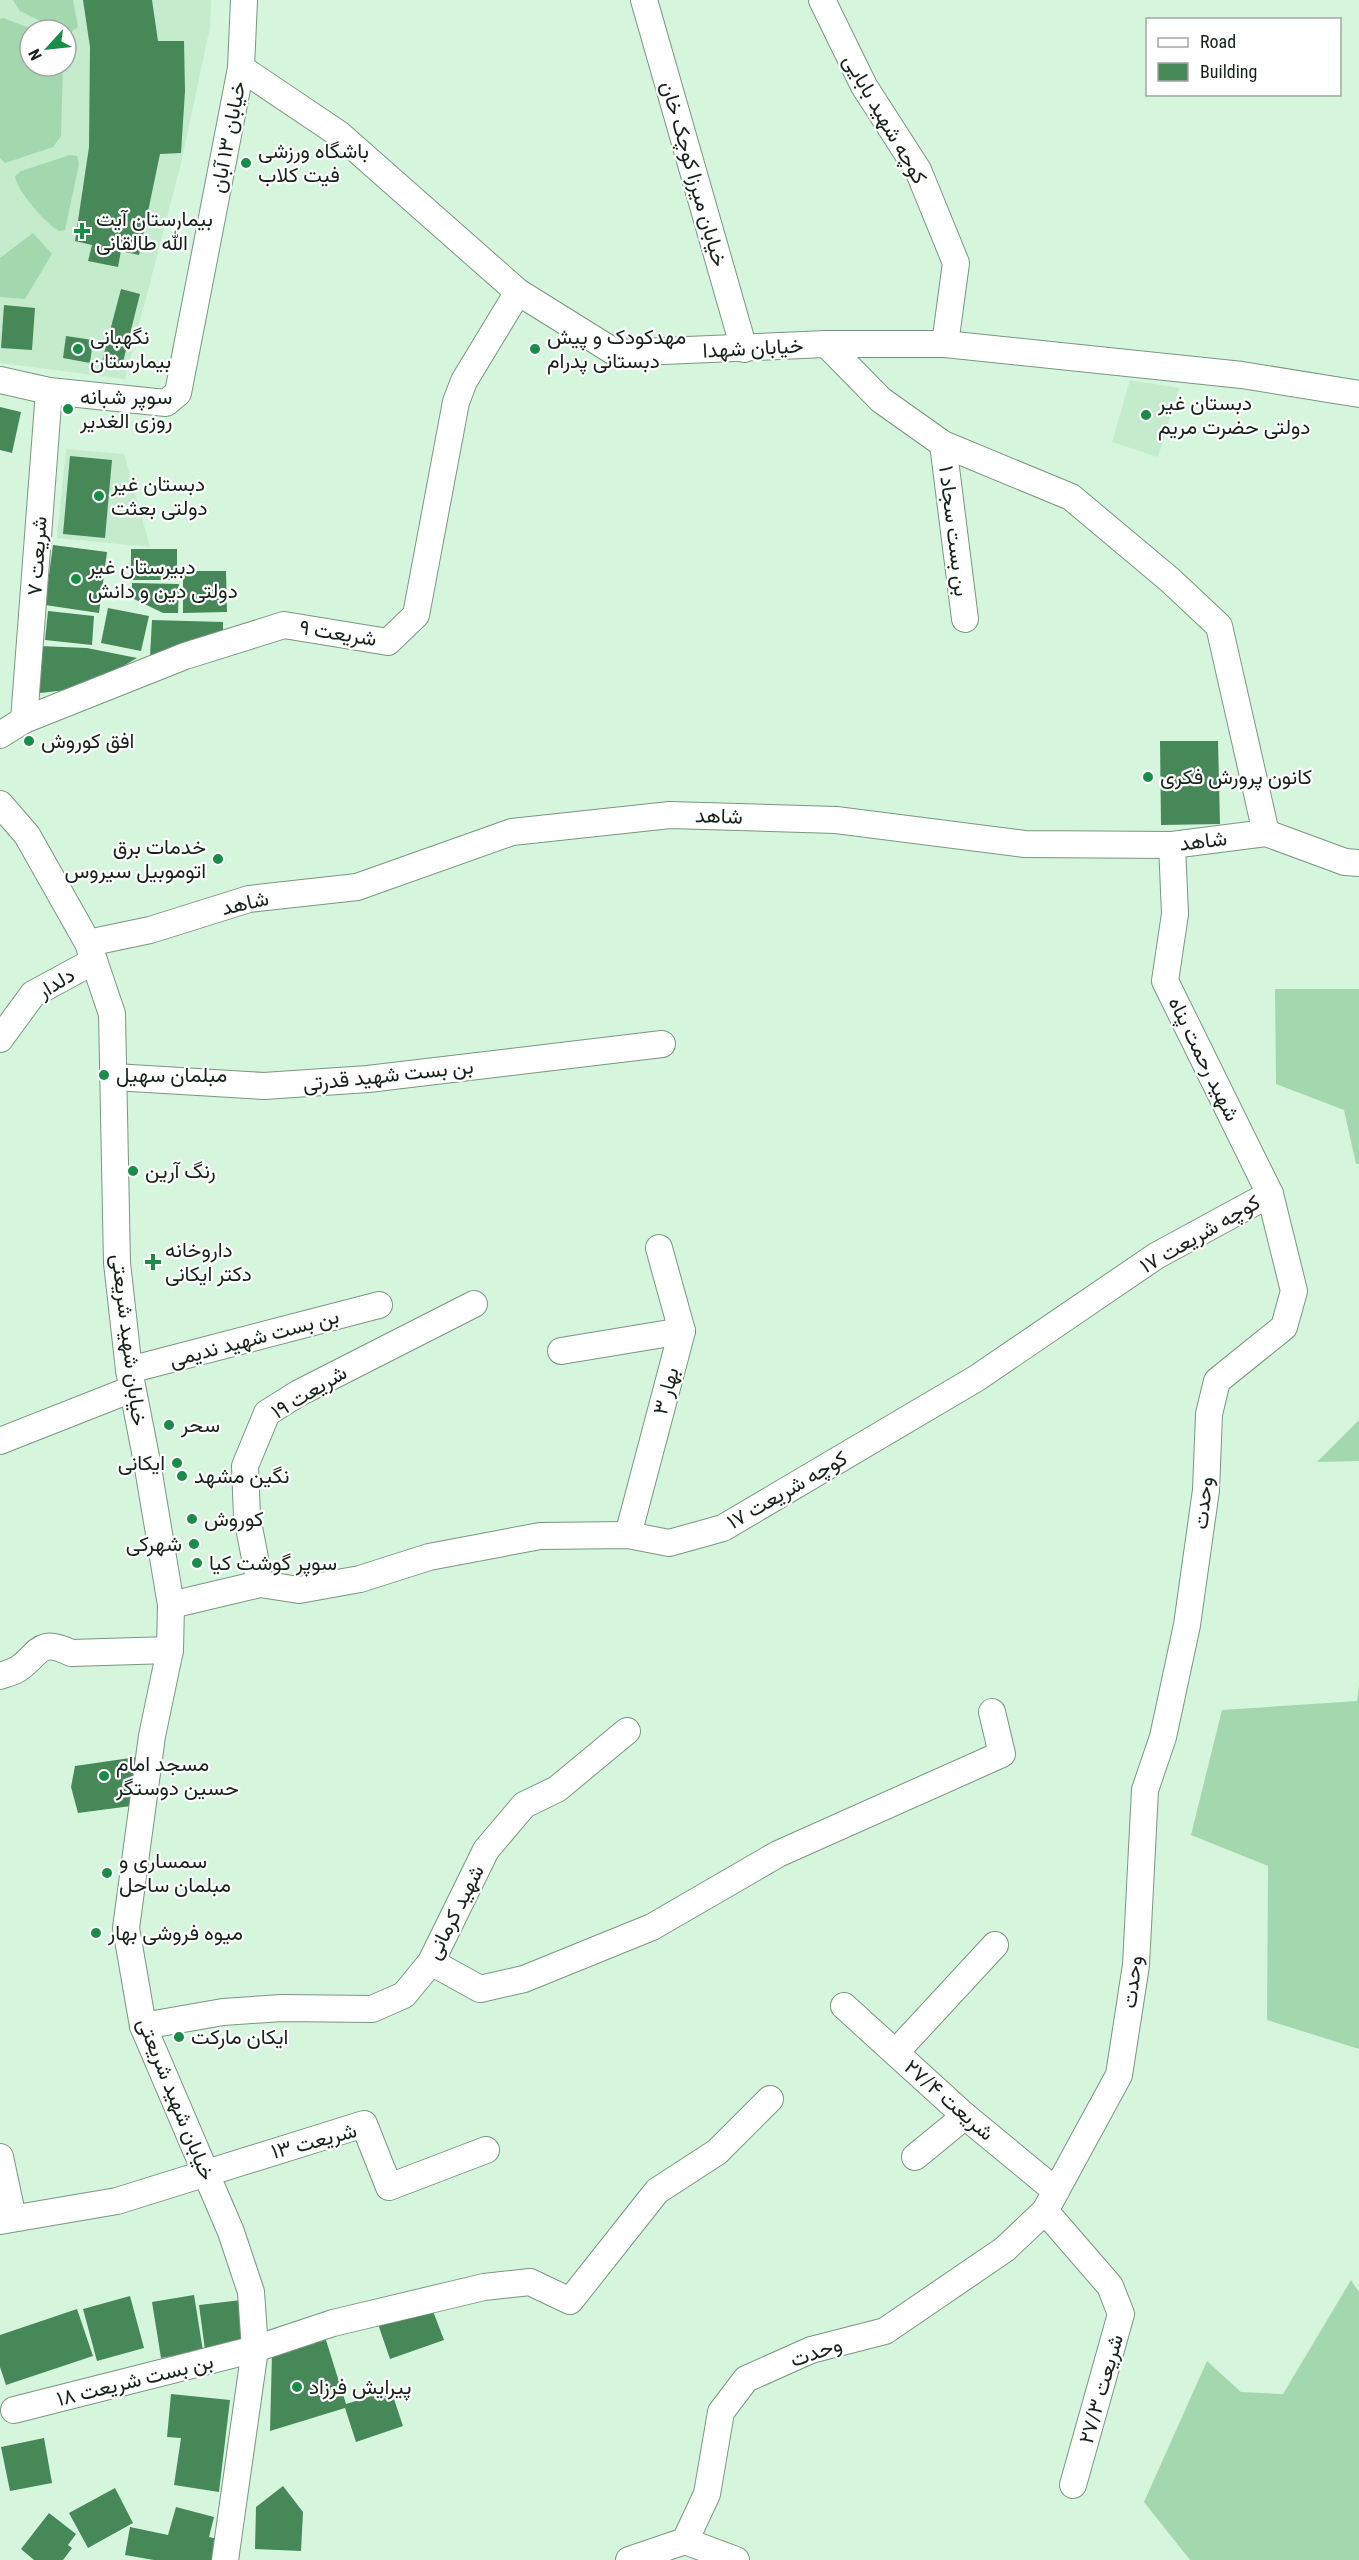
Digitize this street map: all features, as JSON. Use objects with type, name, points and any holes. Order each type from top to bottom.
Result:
[{"type":"street","name":"خیابان ۱۳ آبان","points":[[0,380],[49,391],[166,404],[178,393],[240,68],[244,0]]},
{"type":"street","name":"خیابان میرزا کوچک خان","points":[[644,0],[744,349]]},
{"type":"street","name":"کوچه شهید بابایی","points":[[822,0],[864,86],[918,170],[956,263],[945,344]]},
{"type":"street","name":"خیابان شهدا","points":[[240,68],[339,134],[518,292],[616,352],[744,349],[826,344],[945,344],[1242,375],[1359,394]]},
{"type":"street","name":"شریعت ۹","points":[[0,735],[24,720],[185,656],[284,625],[388,642],[416,615],[456,402],[464,381],[518,292]]},
{"type":"street","points":[[826,344],[881,400],[944,444],[1071,497],[1170,580],[1219,626],[1266,833]]},
{"type":"street","name":"شریعت ۷","points":[[24,720],[49,391]]},
{"type":"street","name":"بن بست سجاد ۱","points":[[944,444],[965,619]]},
{"type":"street","name":"خیابان شهید شریعتی","points":[[0,804],[27,835],[91,952],[112,1014],[117,1263],[130,1380],[147,1462],[171,1605],[170,1650],[152,1736],[126,1928],[143,2026],[231,2232],[251,2292],[255,2349],[225,2560]]},
{"type":"street","name":"شاهد","points":[[91,952],[150,930],[249,899],[357,887],[512,832],[670,815],[836,820],[1025,844],[1172,845],[1266,833],[1345,862],[1359,863]]},
{"type":"street","name":"شهید رحمت پناه","points":[[1172,845],[1175,914],[1165,981],[1270,1194]]},
{"type":"street","name":"دلدار","points":[[0,1039],[33,994],[91,952]]},
{"type":"street","name":"بن بست شهید قدرتی","points":[[114,1077],[264,1086],[368,1079],[662,1044]]},
{"type":"street","name":"کوچه شریعت ۱۷","points":[[171,1605],[260,1584],[299,1590],[360,1579],[429,1557],[540,1536],[628,1535],[669,1542],[723,1528],[977,1378],[1156,1256],[1270,1194]]},
{"type":"street","name":"وحدت","points":[[685,2541],[707,2494],[722,2412],[746,2379],[812,2350],[885,2331],[1005,2248],[1051,2201],[1119,2075],[1136,1965],[1145,1790],[1163,1737],[1187,1625],[1206,1490],[1209,1414],[1217,1381],[1284,1327],[1294,1291],[1270,1194]]},
{"type":"street","points":[[561,1351],[682,1331],[659,1248]]},
{"type":"street","name":"شریعت ۱۹","points":[[260,1584],[247,1517],[245,1466],[267,1413],[299,1393],[474,1304]]},
{"type":"street","name":"بن بست شهید ندیمی","points":[[0,1441],[130,1380],[379,1305]]},
{"type":"street","name":"بهار ۳","points":[[628,1535],[682,1331]]},
{"type":"street","points":[[0,1676],[18,1669],[37,1649],[57,1646],[71,1653],[170,1650]]},
{"type":"street","points":[[431,1962],[480,1989],[524,1979],[652,1927],[778,1854],[1002,1754],[992,1712]]},
{"type":"street","name":"شهید کرمانی","points":[[143,2026],[223,2012],[282,2008],[372,2009],[404,1995],[431,1962],[486,1850],[493,1841],[524,1805],[557,1789],[627,1731]]},
{"type":"street","points":[[896,2052],[995,1945]]},
{"type":"street","name":"شریعت ۲۷/۴","points":[[844,2006],[965,2116],[1051,2201]]},
{"type":"street","name":"بن بست شریعت ۱۸","points":[[14,2410],[255,2349],[333,2323],[484,2287],[530,2282],[570,2301],[657,2191],[717,2152],[770,2099]]},
{"type":"street","points":[[915,2157],[965,2116]]},
{"type":"street","name":"شریعت ۱۳","points":[[205,2173],[364,2124],[389,2187],[486,2150]]},
{"type":"street","points":[[0,2157],[6,2219],[117,2201],[205,2173]]},
{"type":"street","name":"شریعت ۲۷/۳","points":[[1051,2201],[1110,2286],[1121,2313],[1073,2485]]},
{"type":"street","points":[[629,2560],[685,2541],[736,2560]]},
{"type":"shaded area","name":"بیمارستان آیت الله طالقانی","points":[[0,0],[211,0],[210,27],[181,163],[125,379],[0,363]]},
{"type":"shaded area","points":[[13,0],[73,0],[76,18],[34,18],[20,11]]},
{"type":"shaded area","points":[[0,19],[18,24],[18,78],[63,78],[61,136],[53,147],[5,163],[0,158]]},
{"type":"shaded area","points":[[70,155],[77,156],[79,164],[65,230],[59,231],[47,222],[33,206],[21,190],[15,176],[21,171]]},
{"type":"shaded area","points":[[33,233],[52,254],[25,299],[0,297],[0,258]]},
{"type":"shaded area","name":"دبستان غیر دولتی حضرت مریم","points":[[1130,380],[1179,388],[1158,457],[1112,442]]},
{"type":"shaded area","name":"دبستان غیر دولتی بعثت","points":[[66,449],[124,454],[150,547],[57,538]]},
{"type":"shaded area","points":[[1275,989],[1359,989],[1359,1164],[1356,1164],[1344,1110],[1276,1084]]},
{"type":"shaded area","points":[[1359,1420],[1359,1461],[1317,1462]]},
{"type":"shaded area","points":[[1359,1685],[1359,2049],[1267,2020],[1268,1866],[1191,1835],[1222,1710],[1357,1701]]},
{"type":"shaded area","points":[[1351,2280],[1359,2292],[1359,2560],[1190,2560],[1144,2502],[1207,2361],[1241,2392],[1283,2394]]},
{"type":"building","points":[[83,0],[152,0],[158,41],[184,41],[185,91],[181,153],[160,154],[139,255],[121,251],[118,267],[88,261],[92,245],[75,241],[89,147],[90,47]]},
{"type":"building","points":[[121,289],[140,294],[121,370],[101,365]]},
{"type":"building","points":[[4,305],[35,308],[32,350],[1,348]]},
{"type":"building","name":"نگهبانی بیمارستان","points":[[66,336],[93,340],[90,363],[63,358]]},
{"type":"building","points":[[0,407],[21,412],[12,453],[0,450]]},
{"type":"building","points":[[70,456],[112,460],[105,538],[63,534]]},
{"type":"building","name":"دبیرستان غیر دولتی دین و دانش","points":[[53,545],[107,552],[99,613],[45,605]]},
{"type":"building","points":[[131,549],[177,549],[177,580],[131,580]]},
{"type":"building","points":[[183,571],[226,571],[227,612],[183,613]]},
{"type":"building","points":[[132,583],[179,584],[178,613],[163,613],[132,598]]},
{"type":"building","points":[[108,608],[149,616],[141,651],[101,643]]},
{"type":"building","points":[[48,611],[94,616],[92,645],[45,640]]},
{"type":"building","points":[[152,620],[223,622],[223,631],[150,656]]},
{"type":"building","points":[[39,646],[87,648],[137,658],[85,688],[40,693]]},
{"type":"building","points":[[1160,741],[1218,741],[1220,824],[1161,825]]},
{"type":"building","name":"مسجد امام حسین دوستگر","points":[[137,1757],[131,1806],[78,1813],[71,1787],[75,1766]]},
{"type":"building","points":[[194,2295],[203,2351],[161,2358],[152,2302]]},
{"type":"building","points":[[130,2296],[144,2348],[97,2361],[83,2309]]},
{"type":"building","points":[[241,2300],[247,2344],[205,2350],[199,2305]]},
{"type":"building","points":[[431,2306],[444,2340],[390,2359],[378,2324]]},
{"type":"building","points":[[77,2309],[93,2356],[6,2385],[0,2367],[0,2335]]},
{"type":"building","points":[[325,2337],[346,2404],[391,2390],[403,2426],[356,2442],[345,2408],[270,2431],[272,2353]]},
{"type":"building","points":[[171,2394],[230,2400],[219,2492],[174,2485],[181,2438],[167,2437]]},
{"type":"building","points":[[44,2438],[52,2483],[10,2491],[1,2447]]},
{"type":"building","points":[[283,2486],[303,2512],[301,2551],[255,2549],[256,2507]]},
{"type":"building","points":[[115,2488],[133,2523],[88,2548],[69,2513]]},
{"type":"building","points":[[176,2507],[214,2517],[209,2537],[218,2539],[213,2560],[154,2560],[125,2555],[130,2527],[168,2535]]},
{"type":"building","points":[[49,2513],[76,2534],[68,2545],[72,2548],[63,2560],[34,2560],[21,2549]]},
{"type":"place","name":"باشگاه ورزشی فیت کلاب","points":[[246,163]]},
{"type":"place","name":"بیمارستان آیت الله طالقانی","points":[[82,231]]},
{"type":"place","name":"نگهبانی بیمارستان","points":[[78,349]]},
{"type":"place","name":"مهدکودک و پیش دبستانی پدرام","points":[[535,349]]},
{"type":"place","name":"سوپر شبانه روزی الغدیر","points":[[68,409]]},
{"type":"place","name":"دبستان غیر دولتی حضرت مریم","points":[[1146,415]]},
{"type":"place","name":"دبستان غیر دولتی بعثت","points":[[99,496]]},
{"type":"place","name":"دبیرستان غیر دولتی دین و دانش","points":[[76,579]]},
{"type":"place","name":"افق کوروش","points":[[29,741]]},
{"type":"place","name":"کانون پرورش فکری","points":[[1148,777]]},
{"type":"place","name":"خدمات برق اتوموبیل سیروس","points":[[218,859]]},
{"type":"place","name":"مبلمان سهیل","points":[[104,1075]]},
{"type":"place","name":"رنگ آرین","points":[[133,1171]]},
{"type":"place","name":"داروخانه دکتر ایکانی","points":[[153,1262]]},
{"type":"place","name":"سحر","points":[[169,1425]]},
{"type":"place","name":"ایکانی","points":[[177,1463]]},
{"type":"place","name":"نگین مشهد","points":[[182,1476]]},
{"type":"place","name":"کوروش","points":[[192,1519]]},
{"type":"place","name":"شهرکی","points":[[194,1544]]},
{"type":"place","name":"سوپر گوشت کیا","points":[[197,1563]]},
{"type":"place","name":"مسجد امام حسین دوستگر","points":[[104,1776]]},
{"type":"place","name":"سمساری و مبلمان ساحل","points":[[107,1873]]},
{"type":"place","name":"میوه فروشی بهار","points":[[96,1933]]},
{"type":"place","name":"ایکان مارکت","points":[[179,2037]]},
{"type":"place","name":"پیرایش فرزاد","points":[[297,2387]]}]
